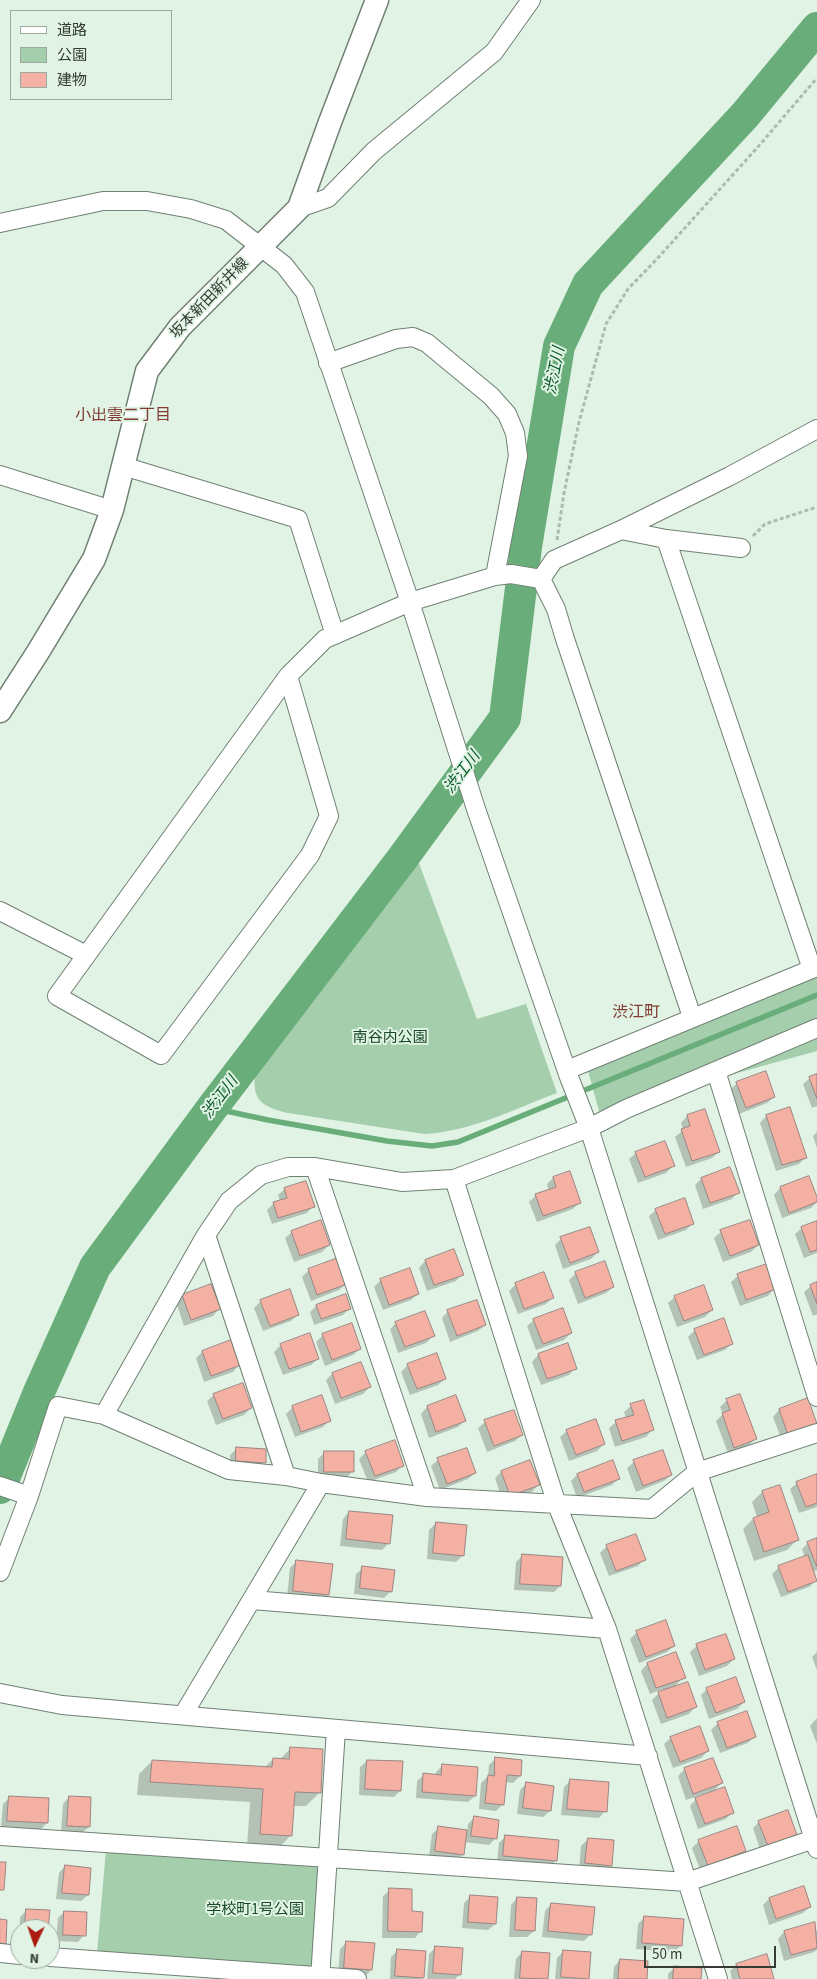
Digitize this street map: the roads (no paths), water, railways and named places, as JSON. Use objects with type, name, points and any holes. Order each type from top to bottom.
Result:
[{"type":"main road","name":"坂本新田新井線","points":[[0,711],[94,559],[112,510],[147,371],[180,327],[299,208],[377,0]]},
{"type":"street","points":[[299,208],[328,198],[374,150],[494,52],[531,0]]},
{"type":"street","points":[[0,223],[103,201],[147,201],[191,209],[226,220],[262,246],[284,265],[305,292],[410,602],[476,809],[568,1073],[587,1121],[816,1842],[687,1882],[0,1836]]},
{"type":"street","points":[[328,364],[396,339],[413,337],[427,343],[491,396],[507,414],[515,433],[518,456],[503,575]]},
{"type":"street","points":[[541,579],[554,560],[622,530],[730,476],[817,429]]},
{"type":"street","points":[[123,466],[298,519],[335,635]]},
{"type":"street","points":[[0,475],[112,510]]},
{"type":"street","points":[[622,530],[666,539],[741,548]]},
{"type":"street","points":[[568,1073],[692,1017],[812,970],[666,539]]},
{"type":"street","points":[[288,676],[329,816],[310,855],[162,1055],[57,996],[288,676],[325,639],[410,602],[503,575],[541,579]]},
{"type":"street","points":[[541,579],[556,609],[692,1017]]},
{"type":"street","points":[[0,911],[86,955]]},
{"type":"street","points":[[104,1415],[206,1234],[229,1201],[261,1175],[288,1167],[316,1167],[402,1182],[454,1179],[587,1121],[626,1109],[817,1028]]},
{"type":"street","points":[[716,1071],[817,1397]]},
{"type":"street","points":[[316,1167],[427,1497]]},
{"type":"street","points":[[454,1179],[557,1505],[608,1629],[718,1979]]},
{"type":"street","points":[[206,1234],[286,1476]]},
{"type":"street","points":[[0,1572],[25,1494],[58,1406],[104,1415],[229,1470],[286,1476],[321,1483],[427,1497],[652,1509],[697,1472],[817,1433]]},
{"type":"street","points":[[184,1715],[321,1483]]},
{"type":"street","points":[[0,1486],[25,1494]]},
{"type":"street","points":[[252,1600],[608,1629]]},
{"type":"street","points":[[0,1693],[62,1706],[648,1756]]},
{"type":"street","points":[[320,1977],[336,1729]]},
{"type":"street","points":[[60,1958],[357,1979]]},
{"type":"waterway","name":"渋江川","points":[[0,1488],[39,1392],[95,1267],[212,1108],[402,859],[505,718],[526,547],[559,346],[588,284],[745,115],[817,28]]},
{"type":"waterway","points":[[212,1108],[387,1141],[432,1146],[458,1142],[817,995]]},
{"type":"district","name":"小出雲二丁目","points":[[123,416]]},
{"type":"district","name":"渋江町","points":[[636,1013]]},
{"type":"park label","name":"南谷内公園","points":[[390,1039]]},
{"type":"park label","name":"学校町1号公園","points":[[255,1911]]}]
